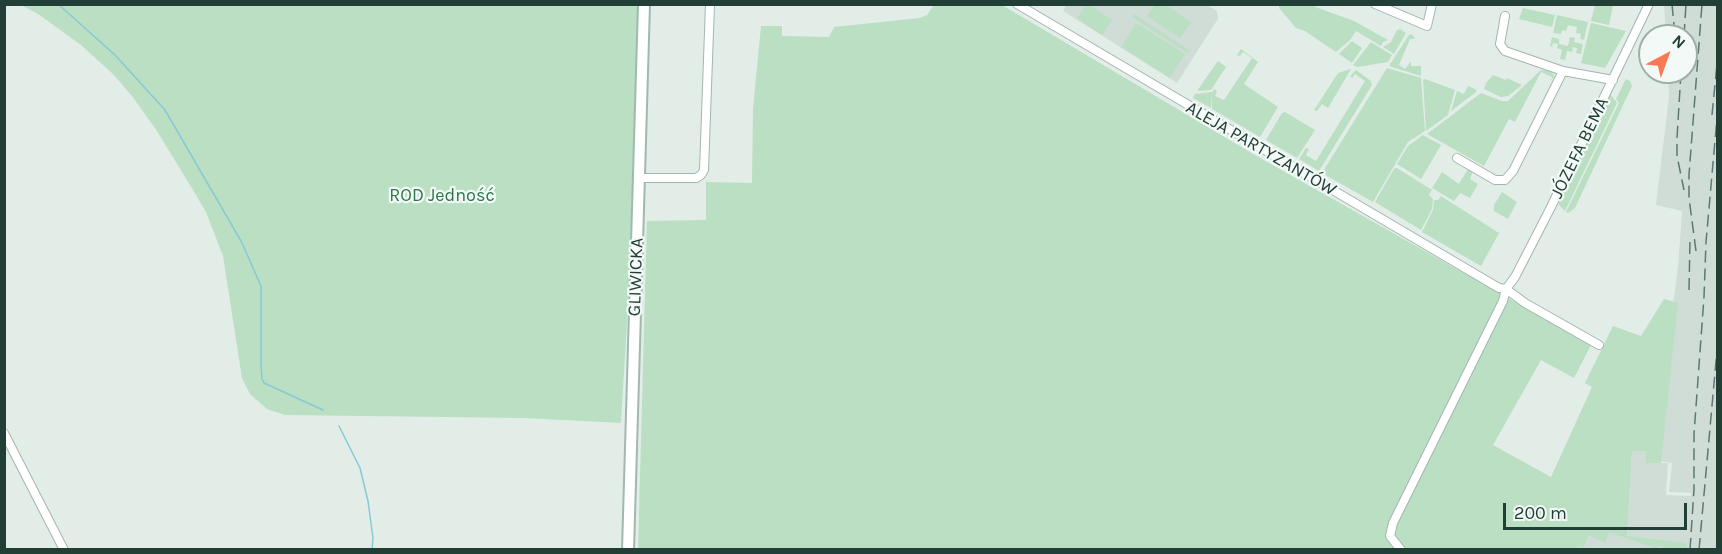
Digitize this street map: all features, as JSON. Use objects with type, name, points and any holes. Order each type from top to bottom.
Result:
[{"type":"main road","name":"GLIWICKA","points":[[628,549],[644,4]]},
{"type":"street","points":[[639,178],[696,178],[704,170],[710,4]]},
{"type":"street","points":[[1375,4],[1427,26],[1432,4]]},
{"type":"street","name":"JÓZEFA BEMA","points":[[1401,549],[1390,536],[1393,523],[1503,301],[1506,289],[1515,277],[1649,4]]},
{"type":"street","name":"ALEJA PARTYZANTÓW","points":[[1021,6],[1499,288],[1506,289]]},
{"type":"street","points":[[1505,16],[1500,44],[1505,51],[1563,71],[1613,80]]},
{"type":"street","points":[[1457,158],[1495,180],[1505,180],[1513,171],[1563,71]]},
{"type":"street","points":[[1506,289],[1514,297],[1599,345]]},
{"type":"street","points":[[4,433],[63,549]]},
{"type":"shaded area","points":[[1067,4],[1207,5],[1217,11],[1218,19],[1177,83],[1063,11]]},
{"type":"shaded area","points":[[1664,5],[1717,5],[1717,549],[1577,550],[1589,522],[1627,536],[1632,450],[1646,451],[1646,463],[1668,463],[1666,495],[1691,496],[1691,493],[1669,492],[1672,463],[1659,461],[1667,349],[1678,267],[1682,211],[1656,205],[1668,84],[1698,84],[1698,24],[1665,24]]},
{"type":"green space","points":[[1088,4],[1112,20],[1102,35],[1077,18]]},
{"type":"green space","name":"ROD Jedność","points":[[21,5],[638,5],[629,287],[621,423],[524,418],[285,415],[267,409],[250,394],[242,378],[223,256],[206,212],[193,190],[157,131],[114,75],[81,45],[38,14]]},
{"type":"green space","points":[[934,5],[1002,5],[1255,155],[1591,345],[1574,378],[1541,360],[1493,445],[1551,477],[1592,387],[1585,383],[1613,326],[1641,336],[1664,299],[1678,303],[1661,463],[1646,463],[1646,451],[1632,451],[1627,536],[1687,543],[1687,549],[1667,549],[1659,546],[1657,549],[1609,532],[1605,543],[1589,535],[1583,548],[1579,546],[1577,550],[638,550],[647,221],[706,220],[706,182],[752,183],[753,109],[761,26],[782,26],[782,36],[829,37],[834,27],[920,18],[927,15]]},
{"type":"green space","points":[[1155,5],[1166,5],[1191,22],[1180,38],[1147,16]]},
{"type":"green space","points":[[1279,5],[1310,5],[1354,21],[1388,40],[1381,46],[1356,31],[1350,40],[1336,52],[1305,31],[1296,28]]},
{"type":"green space","points":[[1595,5],[1613,5],[1609,25],[1591,21]]},
{"type":"green space","points":[[1523,8],[1555,15],[1552,27],[1519,19]]},
{"type":"green space","points":[[1134,14],[1189,50],[1187,53],[1132,17]]},
{"type":"green space","points":[[1557,15],[1588,22],[1584,40],[1580,39],[1581,34],[1576,33],[1577,27],[1568,25],[1566,31],[1562,30],[1561,34],[1553,33]]},
{"type":"green space","points":[[1136,23],[1185,54],[1170,78],[1121,47]]},
{"type":"green space","points":[[1591,23],[1626,31],[1605,68],[1581,63]]},
{"type":"green space","points":[[1400,29],[1406,33],[1394,54],[1383,47],[1391,42],[1397,30]]},
{"type":"green space","points":[[1412,34],[1415,39],[1410,39],[1399,65],[1405,69],[1411,61],[1411,66],[1421,66],[1421,76],[1389,66],[1409,35]]},
{"type":"green space","points":[[1552,37],[1559,39],[1559,44],[1568,46],[1570,37],[1575,38],[1574,42],[1583,44],[1581,54],[1576,53],[1577,48],[1573,47],[1572,52],[1567,51],[1565,60],[1560,59],[1562,50],[1557,48],[1558,44],[1553,43],[1552,47],[1550,46]]},
{"type":"green space","points":[[1352,41],[1362,48],[1352,63],[1339,54]]},
{"type":"green space","points":[[1371,42],[1392,55],[1388,62],[1357,67],[1353,65]]},
{"type":"green space","points":[[1241,49],[1258,62],[1244,84],[1278,107],[1260,137],[1212,109],[1212,93],[1211,108],[1193,98],[1195,94],[1212,92],[1215,89],[1217,91],[1215,96],[1224,100],[1252,58],[1243,52],[1240,56],[1237,55]]},
{"type":"green space","points":[[1218,61],[1226,67],[1211,90],[1197,91]]},
{"type":"green space","points":[[1387,68],[1421,78],[1425,131],[1408,142],[1373,202],[1322,173]]},
{"type":"green space","points":[[1351,69],[1328,108],[1322,104],[1317,111],[1314,110],[1338,73]]},
{"type":"green space","points":[[1356,70],[1371,81],[1372,85],[1319,171],[1299,159],[1306,148],[1309,149],[1306,155],[1316,161],[1365,81],[1355,74],[1352,78],[1350,76]]},
{"type":"green space","points":[[1541,70],[1552,72],[1554,76],[1551,81],[1552,77],[1541,72],[1515,122],[1509,119],[1484,166],[1427,134],[1481,93],[1508,101]]},
{"type":"green space","points":[[1493,75],[1522,85],[1508,96],[1501,97],[1484,89]]},
{"type":"green space","points":[[1626,79],[1632,86],[1575,208],[1568,213],[1566,212],[1619,103],[1616,99]]},
{"type":"green space","points":[[1423,80],[1455,90],[1448,115],[1426,131]]},
{"type":"green space","points":[[1468,86],[1477,90],[1476,92],[1451,111],[1457,91],[1464,94]]},
{"type":"green space","points":[[1610,94],[1617,103],[1565,211],[1559,205],[1559,198]]},
{"type":"green space","points":[[1285,112],[1315,130],[1297,158],[1266,140],[1282,113]]},
{"type":"green space","points":[[1423,135],[1441,145],[1421,179],[1397,164],[1408,146]]},
{"type":"green space","points":[[1397,168],[1432,190],[1429,195],[1433,199],[1432,209],[1421,230],[1375,202],[1394,169]]},
{"type":"green space","points":[[1468,169],[1473,171],[1470,179],[1478,184],[1470,198],[1460,193],[1454,201],[1432,188],[1442,172],[1459,184]]},
{"type":"green space","points":[[1502,192],[1517,202],[1508,219],[1494,211],[1494,205]]},
{"type":"green space","points":[[1441,196],[1499,233],[1481,266],[1422,232],[1433,210],[1434,200],[1438,200]]},
{"type":"waterway","points":[[58,4],[115,55],[165,110],[241,241],[261,286],[261,365],[264,383],[323,410]]},
{"type":"waterway","points":[[339,426],[360,468],[368,501],[373,538],[372,550]]},
{"type":"railway","points":[[1672,4],[1674,24]]},
{"type":"railway","points":[[1685,24],[1686,4]]},
{"type":"railway","points":[[1696,251],[1689,198],[1689,175],[1702,4]]},
{"type":"railway","points":[[1712,115],[1718,54]]},
{"type":"railway","points":[[1680,84],[1677,156],[1684,190]]},
{"type":"railway","points":[[1690,550],[1694,489],[1694,434],[1706,242],[1718,107]]},
{"type":"railway","points":[[1689,290],[1690,240]]},
{"type":"railway","points":[[1699,550],[1718,339]]}]
